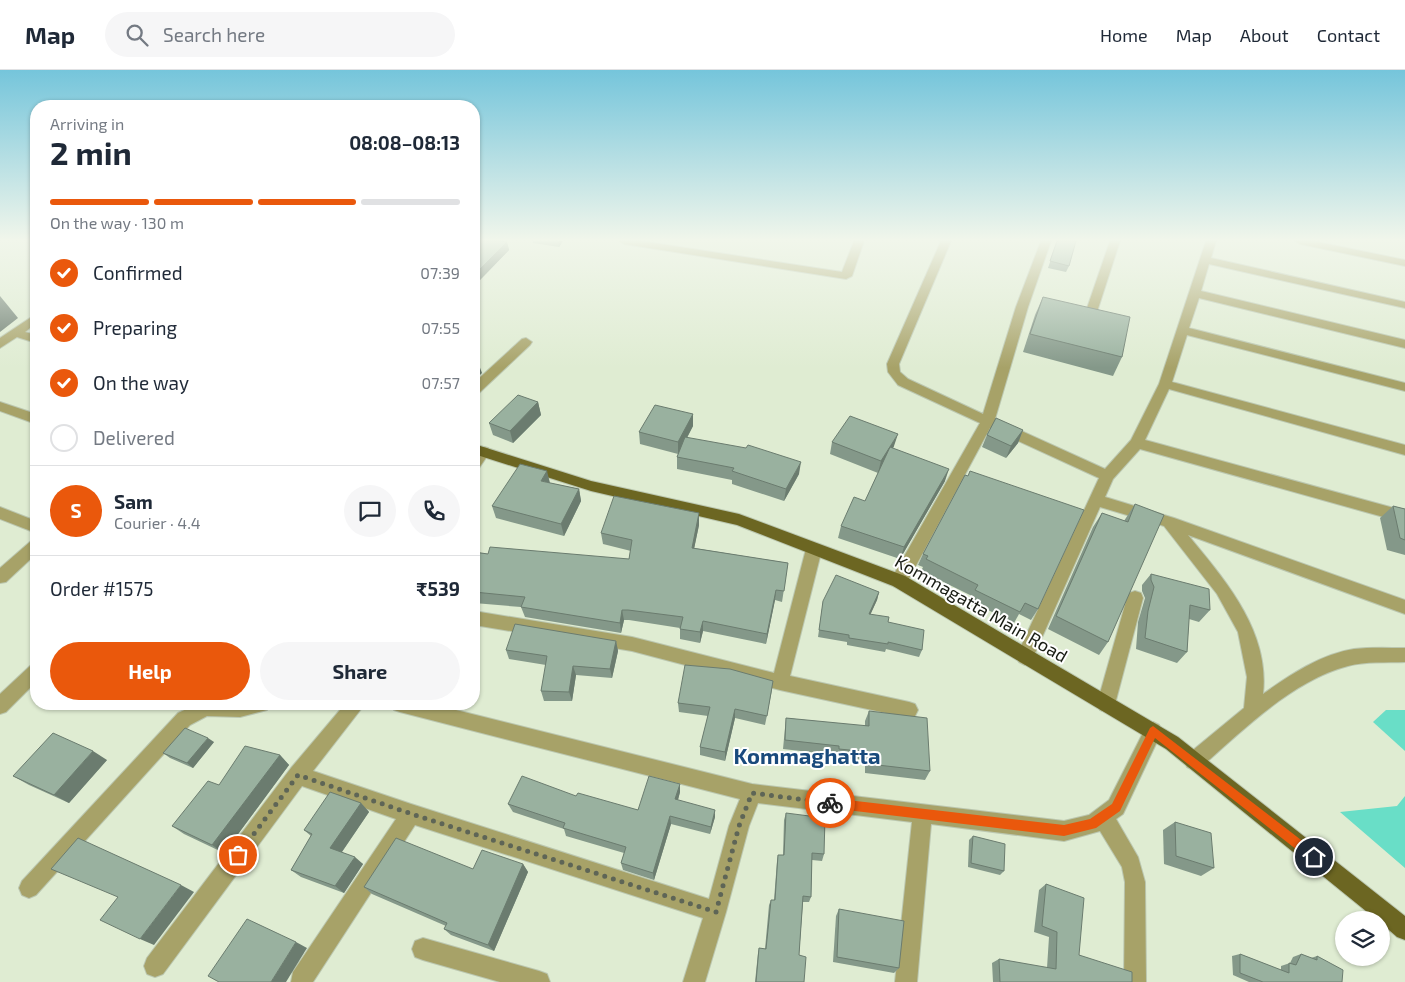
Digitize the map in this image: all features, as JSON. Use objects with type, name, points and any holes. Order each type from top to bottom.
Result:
[{"type":"main road","name":"Kommagatta Main Road","points":[[480,456],[591,486],[739,520],[899,581],[1153,731],[1194,761],[1405,929]]},
{"type":"street","points":[[927,284],[893,364],[892,369],[903,382],[1107,476]]},
{"type":"street","points":[[899,581],[988,420],[1034,284]]},
{"type":"street","points":[[1069,317],[1088,322],[1101,284]]},
{"type":"street","points":[[1025,657],[1107,476],[1138,442],[1165,384],[1197,284]]},
{"type":"street","points":[[1310,284],[1405,305]]},
{"type":"street","points":[[1194,293],[1405,344]]},
{"type":"street","points":[[0,344],[30,322]]},
{"type":"street","points":[[1182,330],[1405,387]]},
{"type":"street","points":[[16,333],[30,337]]},
{"type":"street","points":[[480,384],[526,342]]},
{"type":"street","points":[[1165,384],[1405,450]]},
{"type":"street","points":[[0,406],[30,417]]},
{"type":"street","points":[[1138,442],[1405,517]]},
{"type":"street","points":[[1096,500],[1169,522],[1405,607]]},
{"type":"street","points":[[0,513],[30,525]]},
{"type":"street","points":[[1169,522],[1223,589],[1246,631],[1256,677],[1252,712]]},
{"type":"street","points":[[780,682],[814,549]]},
{"type":"street","points":[[0,577],[30,550]]},
{"type":"street","points":[[1106,704],[1135,598]]},
{"type":"street","points":[[480,619],[624,642],[780,682],[909,710]]},
{"type":"street","points":[[1194,761],[1252,712],[1310,673],[1348,658],[1405,655]]},
{"type":"street","points":[[0,706],[30,677]]},
{"type":"street","points":[[29,888],[184,719],[202,710]]},
{"type":"street","points":[[155,966],[298,775],[351,710]]},
{"type":"street","points":[[424,710],[752,793],[1064,831],[1093,824],[1116,807],[1153,731]]},
{"type":"street","points":[[298,775],[412,814],[716,912]]},
{"type":"street","points":[[694,982],[716,912],[739,826],[752,793]]},
{"type":"street","points":[[301,980],[412,814]]},
{"type":"street","points":[[906,982],[922,815]]},
{"type":"street","points":[[1104,816],[1131,864],[1135,882],[1135,982]]},
{"type":"street","points":[[424,949],[539,982]]},
{"type":"water","points":[[1386,710],[1405,710],[1405,751],[1373,722]]},
{"type":"water","points":[[1405,796],[1405,868],[1340,812],[1397,806]]},
{"type":"building","points":[[1043,297],[1130,317],[1122,357],[1030,334]]},
{"type":"building","points":[[518,395],[538,402],[510,431],[489,423]]},
{"type":"building","points":[[655,405],[693,414],[678,442],[639,432]]},
{"type":"building","points":[[850,416],[898,434],[881,461],[832,442]]},
{"type":"building","points":[[996,418],[1023,430],[1011,446],[987,435]]},
{"type":"building","points":[[685,437],[746,448],[748,445],[801,462],[786,489],[732,471],[734,468],[677,457]]},
{"type":"building","points":[[890,447],[949,469],[904,547],[841,526],[854,497],[865,501]]},
{"type":"building","points":[[520,464],[547,471],[541,481],[579,489],[561,524],[492,506]]},
{"type":"building","points":[[970,471],[1084,510],[1038,609],[1025,603],[1020,612],[975,590],[978,585],[926,559],[928,556],[923,554],[965,475],[968,476]]},
{"type":"building","points":[[614,496],[699,513],[692,548],[788,563],[784,591],[776,590],[767,634],[703,621],[700,632],[680,629],[683,617],[628,610],[622,610],[620,623],[521,607],[525,597],[480,593],[480,553],[488,554],[490,547],[629,559],[632,540],[601,533]]},
{"type":"building","points":[[1135,504],[1164,515],[1108,642],[1056,616],[1102,513],[1128,522]]},
{"type":"building","points":[[1393,506],[1405,509],[1405,540],[1400,538]]},
{"type":"building","points":[[1151,574],[1209,589],[1210,610],[1190,605],[1187,652],[1145,638],[1148,611],[1154,587]]},
{"type":"building","points":[[836,575],[879,592],[869,614],[889,617],[888,622],[924,630],[922,650],[888,642],[888,644],[849,638],[849,635],[819,630],[823,601]]},
{"type":"building","points":[[515,624],[616,641],[610,669],[573,666],[569,692],[541,691],[547,656],[506,650]]},
{"type":"building","points":[[685,665],[730,669],[773,681],[767,716],[735,709],[725,752],[700,747],[710,707],[678,703]]},
{"type":"building","points":[[869,711],[927,718],[930,771],[869,764],[869,752],[839,749],[839,746],[785,740],[786,718],[869,726]]},
{"type":"building","points":[[185,728],[208,738],[187,763],[163,753]]},
{"type":"building","points":[[53,733],[93,751],[54,795],[13,776]]},
{"type":"building","points":[[245,746],[280,755],[212,845],[172,826],[208,781],[219,785]]},
{"type":"building","points":[[522,776],[576,796],[578,793],[638,810],[649,776],[680,784],[675,799],[715,810],[711,827],[670,816],[653,873],[621,863],[626,847],[563,828],[565,823],[508,804]]},
{"type":"building","points":[[330,792],[361,803],[330,848],[355,857],[335,886],[291,870],[312,834],[304,830]]},
{"type":"building","points":[[786,813],[825,818],[824,854],[812,853],[811,897],[803,896],[799,955],[806,957],[804,982],[756,982],[759,948],[766,949],[771,900],[775,900],[778,855],[784,855]]},
{"type":"building","points":[[1175,822],[1211,833],[1214,868],[1176,856]]},
{"type":"building","points":[[973,836],[1005,844],[1004,871],[971,863]]},
{"type":"building","points":[[78,838],[181,885],[140,939],[100,920],[118,897],[51,869]]},
{"type":"building","points":[[396,838],[473,869],[482,850],[523,864],[488,945],[444,929],[447,923],[364,887]]},
{"type":"building","points":[[1046,884],[1084,898],[1079,955],[1132,972],[1132,982],[1000,982],[999,959],[1056,969],[1057,932],[1042,926]]},
{"type":"building","points":[[839,909],[904,921],[899,968],[837,957]]},
{"type":"building","points":[[247,919],[296,942],[271,982],[219,982],[208,976]]},
{"type":"building","points":[[1240,954],[1289,973],[1289,963],[1296,965],[1301,954],[1317,960],[1317,956],[1343,970],[1342,982],[1263,982],[1240,973]]},
{"type":"way so far","points":[[238,855],[298,775],[412,814],[716,912],[739,826],[752,793],[830,803]]},
{"type":"district","name":"Kommaghatta","points":[[807,756]]},
{"type":"route","points":[[830,803],[1064,831],[1093,824],[1116,807],[1153,731],[1172,743],[1314,857]]}]
